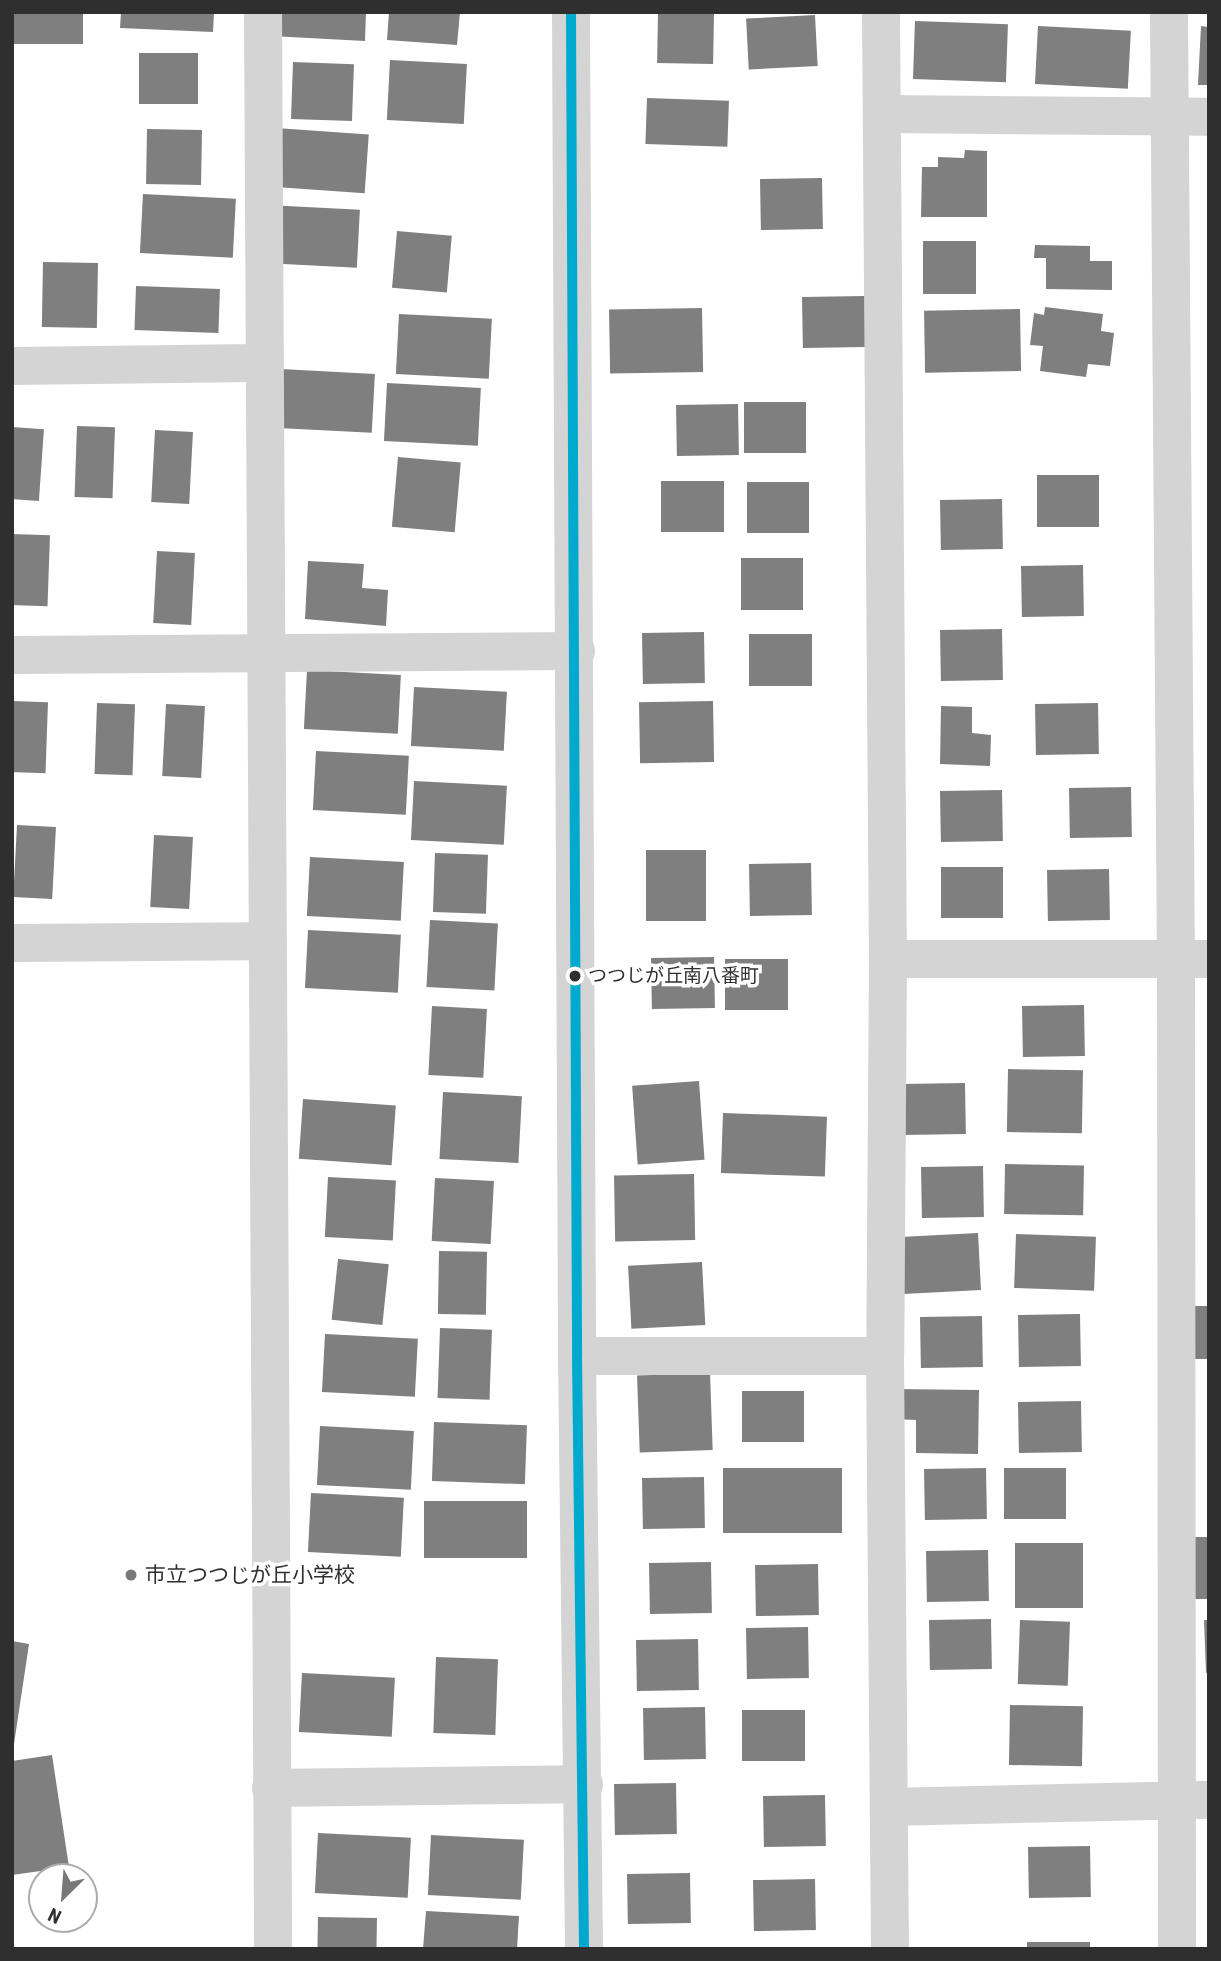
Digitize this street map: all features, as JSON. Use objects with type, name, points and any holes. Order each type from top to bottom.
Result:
[{"type":"street","points":[[263,12],[273,1949]]},
{"type":"street","points":[[571,12],[576,651],[577,1356],[584,1949]]},
{"type":"street","points":[[881,12],[884,114],[888,959],[885,1356],[890,1949]]},
{"type":"street","points":[[1169,12],[1169,118],[1192,959],[1193,1800],[1177,1949]]},
{"type":"street","points":[[884,114],[1209,117]]},
{"type":"street","points":[[12,366],[263,363]]},
{"type":"street","points":[[12,655],[576,651]]},
{"type":"street","points":[[12,943],[268,941]]},
{"type":"street","points":[[888,959],[1192,959]]},
{"type":"street","points":[[577,1356],[885,1356]]},
{"type":"street","points":[[271,1788],[583,1784]]},
{"type":"street","points":[[889,1807],[1193,1800]]},
{"type":"building","points":[[12,12],[83,12],[83,44],[12,44]]},
{"type":"building","points":[[121,12],[214,12],[213,32],[120,28]]},
{"type":"building","points":[[273,12],[366,12],[365,41],[271,36]]},
{"type":"building","points":[[389,12],[460,12],[457,45],[387,40]]},
{"type":"building","points":[[658,12],[714,13],[713,64],[657,63]]},
{"type":"building","points":[[815,15],[818,66],[749,70],[746,19]]},
{"type":"building","points":[[915,21],[1008,24],[1006,82],[913,79]]},
{"type":"building","points":[[1038,26],[1131,31],[1128,89],[1035,84]]},
{"type":"building","points":[[1201,26],[1209,27],[1209,85],[1198,85]]},
{"type":"building","points":[[139,53],[198,53],[198,104],[139,104]]},
{"type":"building","points":[[390,60],[467,64],[464,124],[387,120]]},
{"type":"building","points":[[293,62],[354,64],[352,121],[291,119]]},
{"type":"building","points":[[647,98],[729,101],[727,147],[645,144]]},
{"type":"building","points":[[276,128],[369,134],[365,193],[272,187]]},
{"type":"building","points":[[147,129],[202,130],[201,185],[146,184]]},
{"type":"building","points":[[965,150],[987,151],[987,217],[921,217],[922,167],[938,167],[938,157],[964,158]]},
{"type":"building","points":[[822,178],[823,229],[761,230],[760,179]]},
{"type":"building","points":[[143,194],[236,199],[233,258],[140,253]]},
{"type":"building","points":[[267,205],[360,210],[357,268],[264,263]]},
{"type":"building","points":[[397,231],[452,236],[447,293],[392,288]]},
{"type":"building","points":[[923,241],[976,241],[976,294],[923,294]]},
{"type":"building","points":[[1035,245],[1090,246],[1090,261],[1112,261],[1112,290],[1046,289],[1046,258],[1034,258]]},
{"type":"building","points":[[43,262],[98,263],[97,328],[42,327]]},
{"type":"building","points":[[136,286],[220,289],[218,333],[134,330]]},
{"type":"building","points":[[865,296],[866,347],[803,348],[802,297]]},
{"type":"building","points":[[1045,307],[1103,314],[1101,331],[1114,333],[1110,366],[1088,364],[1086,377],[1040,371],[1043,346],[1030,345],[1034,313],[1044,315]]},
{"type":"building","points":[[702,308],[703,372],[610,374],[609,310]]},
{"type":"building","points":[[1020,309],[1021,371],[925,373],[924,311]]},
{"type":"building","points":[[399,314],[492,319],[489,379],[396,374]]},
{"type":"building","points":[[281,369],[375,374],[372,433],[278,428]]},
{"type":"building","points":[[387,383],[481,388],[478,446],[384,441]]},
{"type":"building","points":[[744,402],[806,402],[806,453],[744,453]]},
{"type":"building","points":[[738,404],[739,455],[677,456],[676,405]]},
{"type":"building","points":[[77,426],[115,427],[112,498],[75,497]]},
{"type":"building","points":[[12,427],[44,429],[39,501],[12,499]]},
{"type":"building","points":[[155,430],[193,432],[189,504],[151,502]]},
{"type":"building","points":[[398,457],[461,462],[455,532],[392,527]]},
{"type":"building","points":[[1037,475],[1099,475],[1099,527],[1037,527]]},
{"type":"building","points":[[661,481],[724,481],[724,532],[661,532]]},
{"type":"building","points":[[747,482],[809,482],[809,533],[747,533]]},
{"type":"building","points":[[1002,499],[1003,549],[941,550],[940,500]]},
{"type":"building","points":[[12,534],[50,535],[47,606],[12,605]]},
{"type":"building","points":[[157,551],[195,553],[191,625],[153,623]]},
{"type":"building","points":[[741,558],[803,558],[803,610],[741,610]]},
{"type":"building","points":[[308,561],[364,564],[362,588],[388,590],[386,626],[305,619]]},
{"type":"building","points":[[1083,565],[1084,616],[1022,617],[1021,566]]},
{"type":"building","points":[[1002,629],[1003,680],[941,681],[940,630]]},
{"type":"building","points":[[704,632],[705,683],[643,684],[642,633]]},
{"type":"building","points":[[749,634],[812,634],[812,686],[749,686]]},
{"type":"building","points":[[307,670],[401,675],[398,734],[304,729]]},
{"type":"building","points":[[414,687],[507,692],[504,751],[411,746]]},
{"type":"building","points":[[12,701],[48,702],[46,773],[12,772]]},
{"type":"building","points":[[713,701],[714,762],[640,763],[639,702]]},
{"type":"building","points":[[97,703],[135,704],[132,775],[95,774]]},
{"type":"building","points":[[1098,703],[1099,754],[1036,755],[1035,704]]},
{"type":"building","points":[[166,704],[205,706],[201,778],[162,776]]},
{"type":"building","points":[[941,706],[972,707],[972,733],[991,735],[990,766],[940,764]]},
{"type":"building","points":[[316,751],[409,756],[406,815],[313,810]]},
{"type":"building","points":[[414,781],[507,786],[504,845],[411,840]]},
{"type":"building","points":[[1131,787],[1132,837],[1070,838],[1069,788]]},
{"type":"building","points":[[1002,790],[1003,841],[941,842],[940,791]]},
{"type":"building","points":[[17,825],[56,827],[52,899],[13,897]]},
{"type":"building","points":[[154,835],[193,837],[189,909],[150,907]]},
{"type":"building","points":[[646,850],[706,850],[706,921],[646,921]]},
{"type":"building","points":[[435,853],[488,855],[486,914],[433,912]]},
{"type":"building","points":[[310,857],[404,862],[401,921],[307,916]]},
{"type":"building","points":[[811,863],[812,915],[750,916],[749,864]]},
{"type":"building","points":[[941,867],[1003,867],[1003,918],[941,918]]},
{"type":"building","points":[[1109,869],[1110,920],[1048,921],[1047,870]]},
{"type":"building","points":[[430,920],[498,924],[494,990],[426,987]]},
{"type":"building","points":[[308,930],[401,935],[398,993],[305,988]]},
{"type":"building","points":[[714,957],[715,1008],[652,1009],[651,958]]},
{"type":"building","points":[[725,959],[788,959],[788,1010],[725,1010]]},
{"type":"building","points":[[1084,1005],[1085,1056],[1023,1057],[1022,1006]]},
{"type":"building","points":[[432,1006],[487,1009],[483,1078],[428,1075]]},
{"type":"building","points":[[1008,1069],[1083,1070],[1082,1133],[1007,1132]]},
{"type":"building","points":[[699,1081],[705,1160],[638,1164],[632,1086]]},
{"type":"building","points":[[965,1083],[966,1134],[903,1135],[902,1084]]},
{"type":"building","points":[[443,1092],[522,1096],[518,1163],[439,1159]]},
{"type":"building","points":[[303,1099],[396,1105],[392,1165],[299,1159]]},
{"type":"building","points":[[723,1113],[827,1117],[825,1177],[721,1173]]},
{"type":"building","points":[[1005,1164],[1084,1165],[1083,1215],[1004,1214]]},
{"type":"building","points":[[983,1166],[984,1217],[922,1218],[921,1167]]},
{"type":"building","points":[[694,1174],[695,1240],[615,1241],[614,1175]]},
{"type":"building","points":[[328,1177],[396,1181],[393,1240],[325,1237]]},
{"type":"building","points":[[435,1178],[494,1181],[491,1244],[432,1241]]},
{"type":"building","points":[[978,1233],[981,1290],[903,1294],[900,1237]]},
{"type":"building","points":[[1016,1234],[1096,1237],[1094,1291],[1014,1288]]},
{"type":"building","points":[[439,1251],[487,1252],[486,1315],[438,1314]]},
{"type":"building","points":[[338,1259],[389,1264],[382,1325],[332,1320]]},
{"type":"building","points":[[702,1262],[705,1325],[631,1329],[628,1266]]},
{"type":"building","points":[[1188,1306],[1209,1306],[1209,1359],[1188,1359]]},
{"type":"building","points":[[1080,1314],[1081,1366],[1019,1367],[1018,1315]]},
{"type":"building","points":[[982,1316],[983,1367],[921,1368],[920,1317]]},
{"type":"building","points":[[440,1328],[492,1330],[490,1400],[438,1398]]},
{"type":"building","points":[[325,1334],[418,1339],[415,1397],[322,1392]]},
{"type":"building","points":[[710,1373],[713,1450],[640,1453],[637,1376]]},
{"type":"building","points":[[894,1389],[979,1390],[978,1454],[916,1453],[916,1420],[893,1419]]},
{"type":"building","points":[[742,1391],[804,1391],[804,1442],[742,1442]]},
{"type":"building","points":[[1081,1401],[1082,1452],[1019,1453],[1018,1402]]},
{"type":"building","points":[[434,1422],[527,1425],[525,1484],[432,1481]]},
{"type":"building","points":[[320,1426],[414,1431],[411,1490],[317,1485]]},
{"type":"building","points":[[723,1468],[842,1468],[842,1533],[723,1533]]},
{"type":"building","points":[[986,1468],[987,1519],[925,1520],[924,1469]]},
{"type":"building","points":[[1004,1468],[1066,1468],[1066,1519],[1004,1519]]},
{"type":"building","points":[[704,1477],[705,1528],[643,1529],[642,1478]]},
{"type":"building","points":[[311,1493],[404,1498],[401,1557],[308,1552]]},
{"type":"building","points":[[424,1501],[527,1501],[527,1558],[424,1558]]},
{"type":"building","points":[[1189,1537],[1209,1537],[1209,1599],[1189,1599]]},
{"type":"building","points":[[1015,1543],[1083,1543],[1083,1608],[1015,1608]]},
{"type":"building","points":[[988,1550],[989,1601],[927,1602],[926,1551]]},
{"type":"building","points":[[711,1562],[712,1613],[650,1614],[649,1563]]},
{"type":"building","points":[[818,1564],[819,1615],[756,1616],[755,1565]]},
{"type":"building","points":[[991,1619],[992,1669],[930,1670],[929,1620]]},
{"type":"building","points":[[1020,1620],[1070,1622],[1068,1686],[1018,1684]]},
{"type":"building","points":[[1204,1620],[1209,1620],[1209,1672],[1206,1673]]},
{"type":"building","points":[[808,1627],[809,1678],[747,1679],[746,1628]]},
{"type":"building","points":[[698,1639],[699,1690],[637,1691],[636,1640]]},
{"type":"building","points":[[12,1641],[29,1644],[14,1744],[12,1744]]},
{"type":"building","points":[[436,1657],[498,1659],[495,1735],[433,1733]]},
{"type":"building","points":[[302,1673],[395,1678],[392,1737],[299,1732]]},
{"type":"building","points":[[1010,1705],[1083,1706],[1082,1766],[1009,1765]]},
{"type":"building","points":[[705,1707],[706,1759],[644,1760],[643,1708]]},
{"type":"building","points":[[742,1710],[805,1710],[805,1761],[742,1761]]},
{"type":"building","points":[[52,1755],[68,1863],[28,1863],[28,1873],[12,1875],[12,1761]]},
{"type":"building","points":[[676,1783],[677,1834],[615,1835],[614,1784]]},
{"type":"building","points":[[825,1795],[826,1846],[764,1847],[763,1796]]},
{"type":"building","points":[[318,1833],[411,1838],[408,1898],[315,1893]]},
{"type":"building","points":[[431,1835],[524,1840],[521,1900],[428,1895]]},
{"type":"building","points":[[1090,1846],[1091,1897],[1029,1898],[1028,1847]]},
{"type":"building","points":[[690,1873],[691,1923],[628,1924],[627,1874]]},
{"type":"building","points":[[815,1879],[816,1930],[754,1931],[753,1880]]},
{"type":"building","points":[[426,1911],[519,1916],[517,1949],[423,1949]]},
{"type":"building","points":[[318,1917],[377,1918],[376,1949],[317,1949]]},
{"type":"building","points":[[1027,1942],[1090,1942],[1090,1949],[1027,1949]]},
{"type":"transit line","points":[[571,12],[577,1356],[584,1949]]},
{"type":"place","name":"つつじが丘南八番町","points":[[575,976]]},
{"type":"place","name":"市立つつじが丘小学校","points":[[131,1575]]}]
